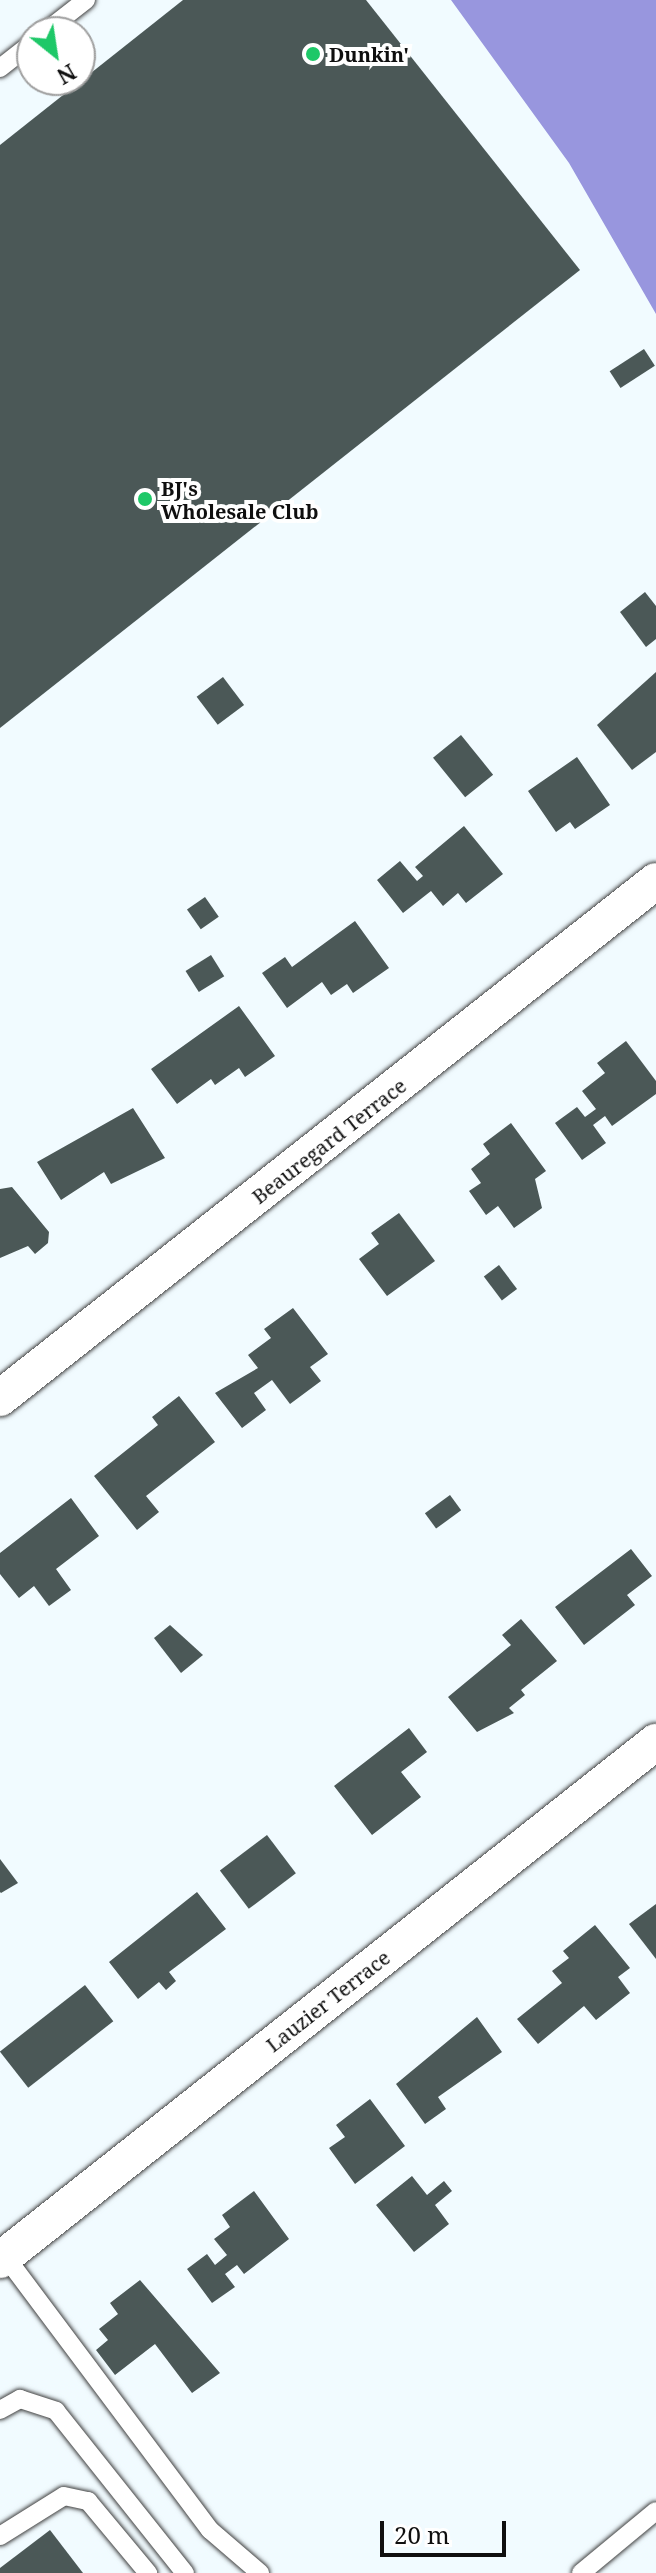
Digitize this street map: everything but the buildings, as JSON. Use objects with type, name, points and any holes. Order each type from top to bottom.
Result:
[{"type":"street","name":"Beauregard Terrace","points":[[0,1398],[656,881]]},
{"type":"street","name":"Lauzier Terrace","points":[[3,2258],[656,1742]]},
{"type":"lane","points":[[66,16],[86,0]]},
{"type":"lane","points":[[0,68],[16,56]]},
{"type":"lane","points":[[3,2258],[210,2530],[260,2573]]},
{"type":"lane","points":[[0,2410],[20,2399],[56,2411],[185,2573]]},
{"type":"lane","points":[[0,2536],[64,2496],[88,2501],[148,2573]]},
{"type":"lane","points":[[581,2573],[656,2511]]},
{"type":"shaded area","points":[[451,0],[656,0],[656,314],[569,163]]},
{"type":"place","name":"Dunkin'","points":[[313,54]]},
{"type":"place","name":"BJ's Wholesale Club","points":[[145,499]]}]
